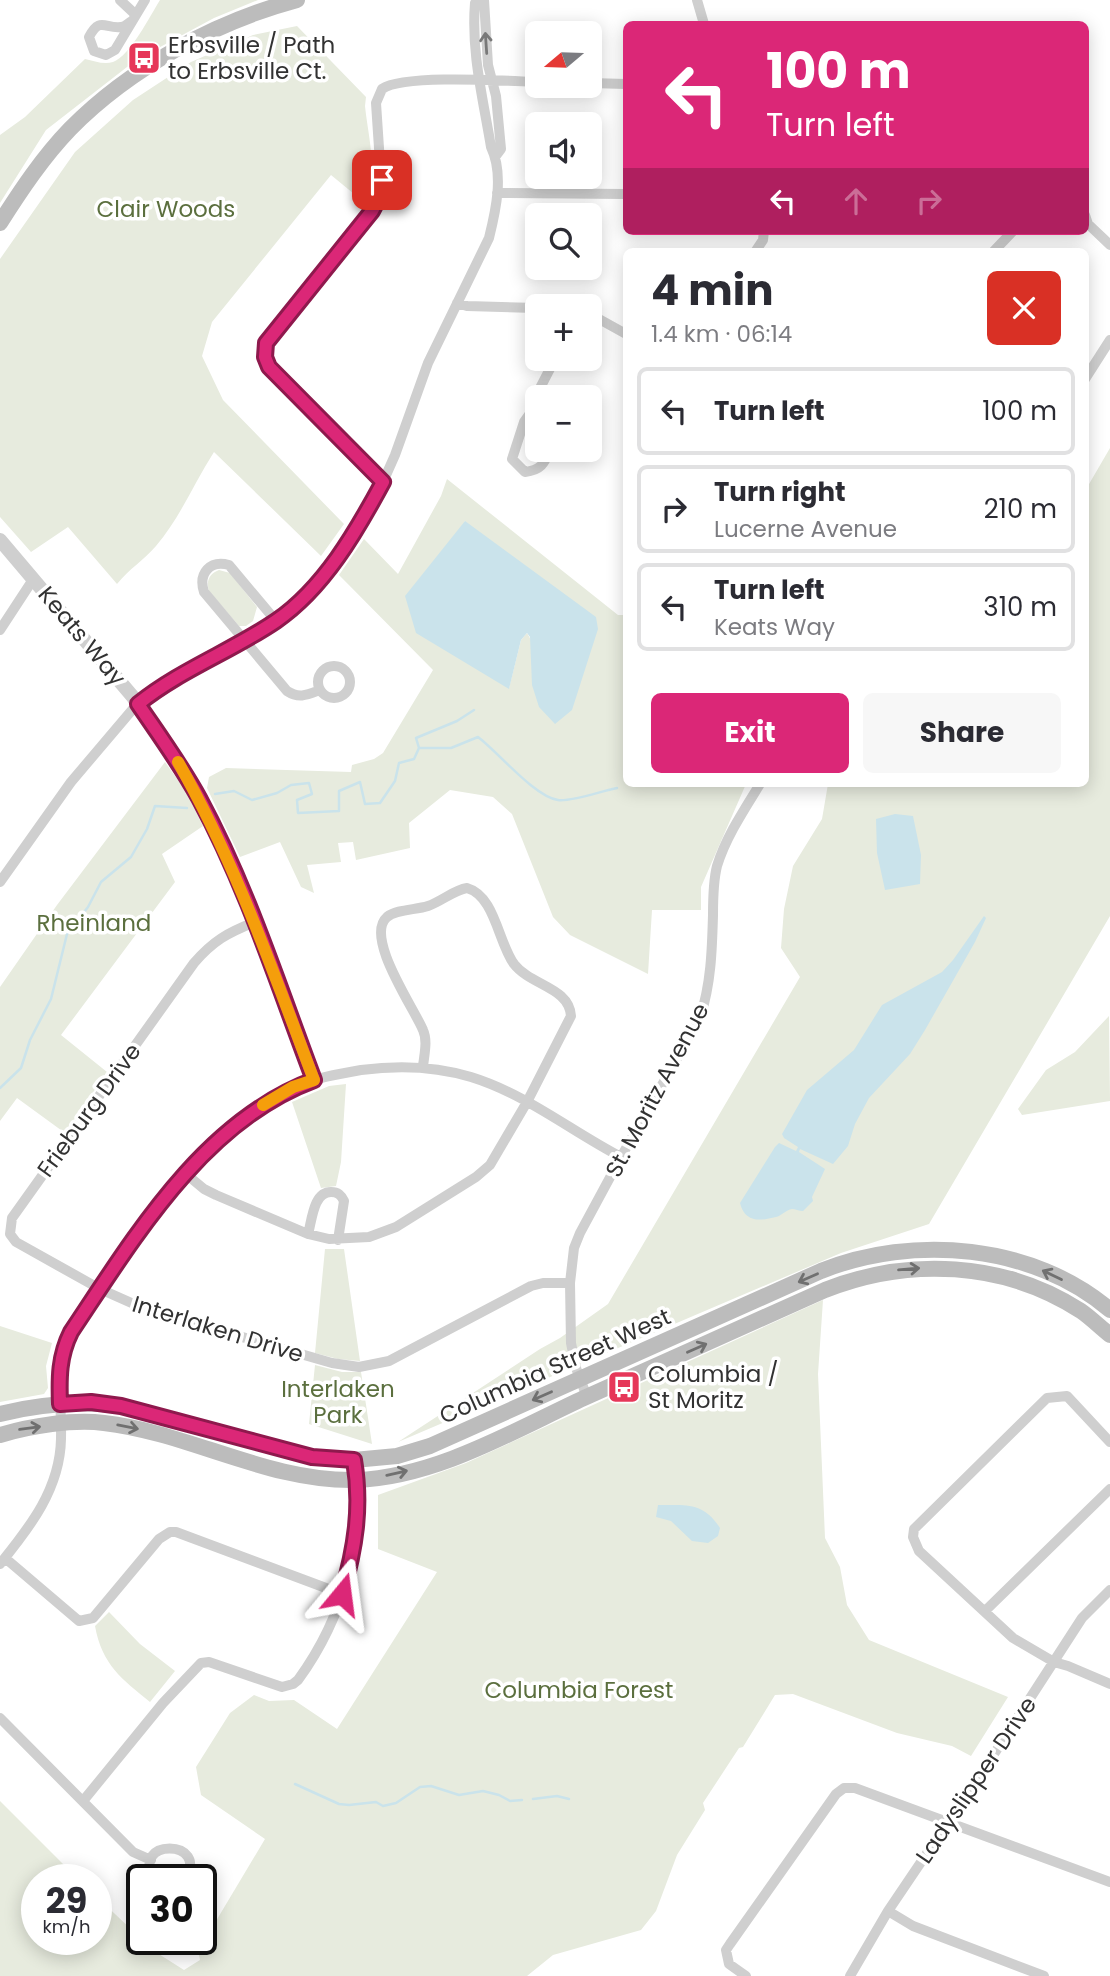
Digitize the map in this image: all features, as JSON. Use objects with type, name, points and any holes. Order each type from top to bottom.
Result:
[{"type":"main road","points":[[0,223],[48,153],[117,89],[165,57],[211,33],[274,6],[297,0]]},
{"type":"main road","name":"Columbia Street West","points":[[0,1414],[91,1402],[121,1406],[312,1457],[354,1460],[397,1456],[430,1446],[846,1261],[921,1250],[963,1251],[998,1257],[1036,1267],[1073,1285],[1110,1310]]},
{"type":"main road","name":"Columbia Street West","points":[[0,1435],[61,1424],[101,1422],[152,1432],[268,1468],[303,1476],[357,1480],[390,1475],[456,1456],[825,1290],[892,1270],[943,1267],[1001,1276],[1037,1288],[1081,1311],[1110,1335]]},
{"type":"street","points":[[120,0],[134,18],[145,0]]},
{"type":"street","points":[[477,0],[472,34],[486,80]]},
{"type":"street","points":[[0,882],[71,782],[138,704],[276,621],[308,594],[363,519],[395,455],[428,363],[489,238],[498,193],[495,157],[491,147],[486,80],[488,65],[484,0]]},
{"type":"street","points":[[696,0],[703,21]]},
{"type":"street","points":[[383,482],[269,367],[265,357],[266,343],[372,211],[382,192],[376,103],[382,89],[395,83],[525,82]]},
{"type":"street","points":[[602,83],[623,84]]},
{"type":"street","points":[[498,193],[623,194]]},
{"type":"street","points":[[1089,224],[1110,245]]},
{"type":"street","points":[[997,248],[1009,235]]},
{"type":"street","points":[[457,303],[467,306],[525,308]]},
{"type":"street","points":[[602,321],[623,332]]},
{"type":"street","points":[[1089,373],[1110,340]]},
{"type":"street","points":[[525,421],[512,459],[525,472],[535,471],[545,462]]},
{"type":"street","name":"Keats Way","points":[[0,540],[138,704],[177,760],[218,836],[255,922],[314,1080]]},
{"type":"street","points":[[276,621],[229,565],[213,564],[203,575],[204,592],[287,691],[294,696],[306,696],[320,690]]},
{"type":"street","points":[[0,630],[34,578]]},
{"type":"street","name":"St. Moritz Avenue","points":[[587,1397],[571,1343],[571,1264],[580,1233],[700,1018],[711,971],[713,892],[717,867],[728,838],[758,787]]},
{"type":"street","points":[[187,1174],[204,1189],[308,1234],[338,1240],[357,1239],[387,1231],[476,1177],[496,1157],[571,1016],[570,1006],[564,997],[518,970],[509,957],[486,900],[467,888],[426,907],[392,914],[384,919],[381,927],[381,942],[399,986],[424,1031],[423,1067]]},
{"type":"street","name":"Frieburg Drive","points":[[100,1289],[16,1242],[10,1234],[12,1218],[194,964],[221,936],[255,922]]},
{"type":"street","points":[[342,1594],[170,1532],[159,1539],[93,1618],[79,1621],[3,1561],[44,1504],[58,1463],[61,1441],[59,1365],[71,1332],[164,1200],[225,1132],[268,1101],[293,1087],[314,1080],[387,1066],[423,1067],[470,1077],[527,1102],[621,1157]]},
{"type":"street","points":[[308,1234],[318,1198],[325,1193],[335,1193],[341,1195],[344,1201],[338,1240]]},
{"type":"street","name":"Interlaken Drive","points":[[100,1289],[163,1315],[332,1363],[359,1367],[390,1362],[531,1286],[570,1283]]},
{"type":"street","points":[[1110,1442],[1067,1396],[1047,1398],[914,1529],[913,1537],[919,1551],[1013,1638],[1054,1662],[1068,1665],[1110,1684]]},
{"type":"street","points":[[83,1801],[201,1663],[209,1662],[282,1687],[296,1682],[327,1634],[342,1594],[355,1538],[359,1499],[354,1460]]},
{"type":"street","points":[[985,1611],[1110,1489]]},
{"type":"street","name":"Ladyslipper Drive","points":[[850,1976],[888,1911],[1082,1618],[1110,1590]]},
{"type":"street","points":[[0,1718],[133,1852],[151,1860]]},
{"type":"street","points":[[746,1976],[729,1964],[726,1950],[839,1791],[844,1788],[855,1788],[1110,1882]]},
{"type":"street","points":[[150,1864],[160,1849],[171,1847],[186,1855],[188,1864]]},
{"type":"street","points":[[888,1911],[913,1926],[1044,1976]]},
{"type":"green space","points":[[160,0],[258,0],[214,18],[136,60],[46,130],[0,203],[0,135],[25,117],[85,59],[106,63],[119,58],[139,35]]},
{"type":"green space","name":"Clair Woods","points":[[297,26],[366,97],[372,168],[369,192],[365,203],[331,175],[212,322],[202,356],[223,400],[344,524],[321,556],[214,452],[165,535],[117,584],[68,527],[31,552],[0,517],[0,259],[75,152],[133,100],[191,62],[253,35]]},
{"type":"green space","points":[[1110,448],[1110,916],[929,1224],[841,1253],[398,1442],[608,1304],[800,977],[781,948],[784,909],[793,866],[822,819],[827,787],[1089,787],[1089,484]]},
{"type":"green space","points":[[447,479],[618,615],[623,615],[623,787],[745,787],[701,887],[701,910],[652,910],[648,974],[570,935],[553,917],[512,814],[493,797],[450,790],[409,823],[410,848],[356,860],[353,842],[338,843],[341,862],[307,865],[314,893],[301,887],[280,842],[240,857],[207,788],[209,777],[226,768],[351,772],[352,765],[374,759],[383,753],[433,670],[339,575],[364,539],[398,574],[441,496]],"holes":[[[464,521],[572,710],[527,633],[521,640],[509,688]]]},
{"type":"green space","points":[[219,570],[230,573],[257,607],[253,621],[246,626],[239,626],[209,591],[209,578]]},
{"type":"green space","name":"Rheinland","points":[[165,762],[185,790],[203,826],[162,854],[175,882],[61,1035],[107,1072],[65,1133],[17,1098],[0,1121],[0,987],[57,905]]},
{"type":"green space","points":[[1109,1016],[1110,1101],[1022,1115],[1018,1109],[1046,1070],[1075,1052]]},
{"type":"green space","points":[[346,1084],[341,1162],[336,1186],[321,1188],[292,1102],[329,1086]]},
{"type":"green space","points":[[325,1249],[344,1249],[360,1361],[315,1353]]},
{"type":"green space","name":"Columbia Forest","points":[[823,1300],[818,1374],[825,1538],[840,1567],[847,1605],[869,1640],[1008,1697],[971,1756],[952,1746],[897,1733],[793,1694],[775,1695],[743,1747],[739,1748],[703,1803],[705,1810],[677,1855],[656,1911],[641,1930],[553,1955],[527,1976],[0,1976],[0,1801],[63,1864],[21,1864],[21,1955],[112,1955],[112,1911],[126,1924],[126,1955],[160,1955],[184,1970],[200,1960],[199,1955],[217,1955],[217,1919],[265,1839],[201,1795],[196,1767],[230,1713],[254,1695],[269,1701],[294,1700],[337,1729],[437,1572],[378,1549],[378,1495],[466,1463]]},
{"type":"green space","points":[[0,1326],[52,1343],[46,1366],[48,1388],[44,1394],[0,1402]]},
{"type":"green space","name":"Interlaken Park","points":[[315,1365],[342,1372],[361,1372],[372,1444],[309,1424]]},
{"type":"green space","points":[[109,1612],[140,1644],[175,1671],[150,1702],[122,1678],[103,1651],[95,1626]]},
{"type":"water","points":[[465,521],[596,617],[598,629],[572,710],[555,724],[539,707],[532,685],[530,637],[527,633],[521,640],[509,689],[416,633],[405,596]]},
{"type":"water","points":[[895,814],[913,816],[921,855],[920,884],[885,890],[877,853],[876,819]]},
{"type":"water","points":[[984,916],[986,918],[975,942],[925,1030],[910,1054],[869,1098],[855,1124],[848,1146],[833,1164],[800,1149],[799,1152],[825,1169],[812,1197],[813,1201],[803,1211],[792,1209],[764,1219],[754,1219],[745,1214],[740,1203],[775,1147],[779,1143],[796,1151],[798,1147],[782,1134],[807,1090],[854,1050],[882,1005],[942,972]]},
{"type":"water","points":[[658,1505],[686,1505],[701,1509],[708,1513],[720,1528],[718,1536],[708,1543],[692,1541],[671,1521],[656,1517]]},
{"type":"waterway","points":[[215,794],[234,791],[252,800],[277,793],[291,785],[309,783],[312,794],[297,800],[298,813],[339,811],[339,791],[360,782],[365,804],[380,803],[395,781],[399,763],[414,759],[419,748],[416,738],[457,721],[474,710]]},
{"type":"waterway","points":[[419,748],[451,748],[478,737],[528,783],[558,800],[579,798],[617,788]]},
{"type":"waterway","points":[[0,1088],[21,1068],[30,1040],[51,999],[67,934],[88,907],[101,882],[131,857],[147,829],[155,806],[187,808]]},
{"type":"waterway","points":[[295,1784],[339,1804],[349,1805],[376,1802],[383,1806],[396,1803],[420,1787],[431,1786],[459,1795],[483,1791],[510,1801],[522,1800]]},
{"type":"waterway","points":[[533,1799],[557,1796],[569,1799]]},
{"type":"slow traffic","points":[[178,762],[218,836],[255,922],[314,1080],[293,1087],[263,1105]]},
{"type":"place","name":"Erbsville / Path to Erbsville Ct.","points":[[144,58]]},
{"type":"place","name":"Columbia / St Moritz","points":[[624,1387]]},
{"type":"route","points":[[342,1594],[354,1551],[357,1526],[359,1490],[354,1460],[312,1457],[268,1447],[121,1406],[91,1402],[60,1404],[59,1365],[71,1332],[100,1289],[164,1200],[196,1163],[225,1132],[268,1101],[293,1087],[314,1080],[255,922],[218,836],[177,760],[138,704],[276,621],[308,594],[352,536],[383,482],[269,367],[265,349],[266,343],[372,211],[382,192],[382,180]]}]
